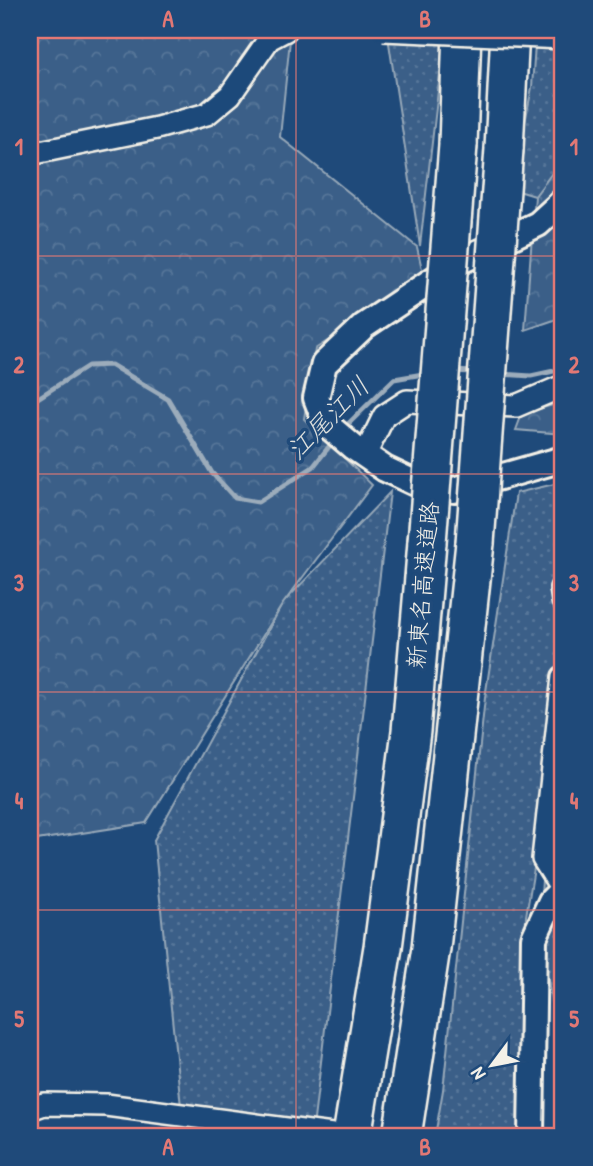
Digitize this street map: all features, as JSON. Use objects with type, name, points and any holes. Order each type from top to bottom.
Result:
[{"type":"highway","name":"新東名高速道路","points":[[352,1136],[383,947],[411,731],[458,145],[462,30]]},
{"type":"highway","name":"新東名高速道路","points":[[402,1136],[431,948],[475,543],[504,149],[510,30]]},
{"type":"street","points":[[30,154],[157,128],[207,114],[230,94],[270,39],[286,30]]},
{"type":"street","points":[[383,30],[563,38]]},
{"type":"street","points":[[563,201],[538,224],[463,260],[364,326],[324,364],[316,398],[326,424],[385,469],[419,485],[454,490],[563,459]]},
{"type":"street","points":[[365,455],[384,416],[407,401],[516,406],[563,386]]},
{"type":"street","points":[[531,1136],[534,938],[551,901],[563,889],[543,859],[563,677]]},
{"type":"street","points":[[30,1109],[44,1104],[106,1105],[340,1136]]},
{"type":"green space","points":[[30,30],[291,30],[280,137],[417,247],[424,278],[315,349],[304,419],[372,485],[282,605],[146,823],[30,841]]},
{"type":"green space","points":[[387,30],[445,30],[420,246]]},
{"type":"green space","points":[[536,30],[563,30],[563,160],[535,196],[512,189],[532,87]]},
{"type":"green space","points":[[563,158],[563,317],[525,330],[535,196]]},
{"type":"green space","points":[[563,402],[563,434],[516,430],[522,414]]},
{"type":"green space","points":[[563,482],[563,632],[556,737],[526,916],[519,1136],[435,1136],[443,1090],[485,698],[516,493]]},
{"type":"green space","points":[[390,492],[312,1136],[184,1136],[154,840],[283,603]]},
{"type":"green space","points":[[542,880],[563,882],[563,1006],[552,1004],[539,928]]},
{"type":"waterway","name":"江尾江川","points":[[30,403],[88,366],[111,365],[168,399],[212,473],[235,498],[258,502],[313,467],[335,439]]},
{"type":"waterway","name":"江尾江川","points":[[501,374],[531,376],[563,369]]},
{"type":"waterway","name":"江尾江川","points":[[452,371],[474,372]]},
{"type":"waterway","name":"江尾江川","points":[[344,428],[394,379],[429,373]]}]
